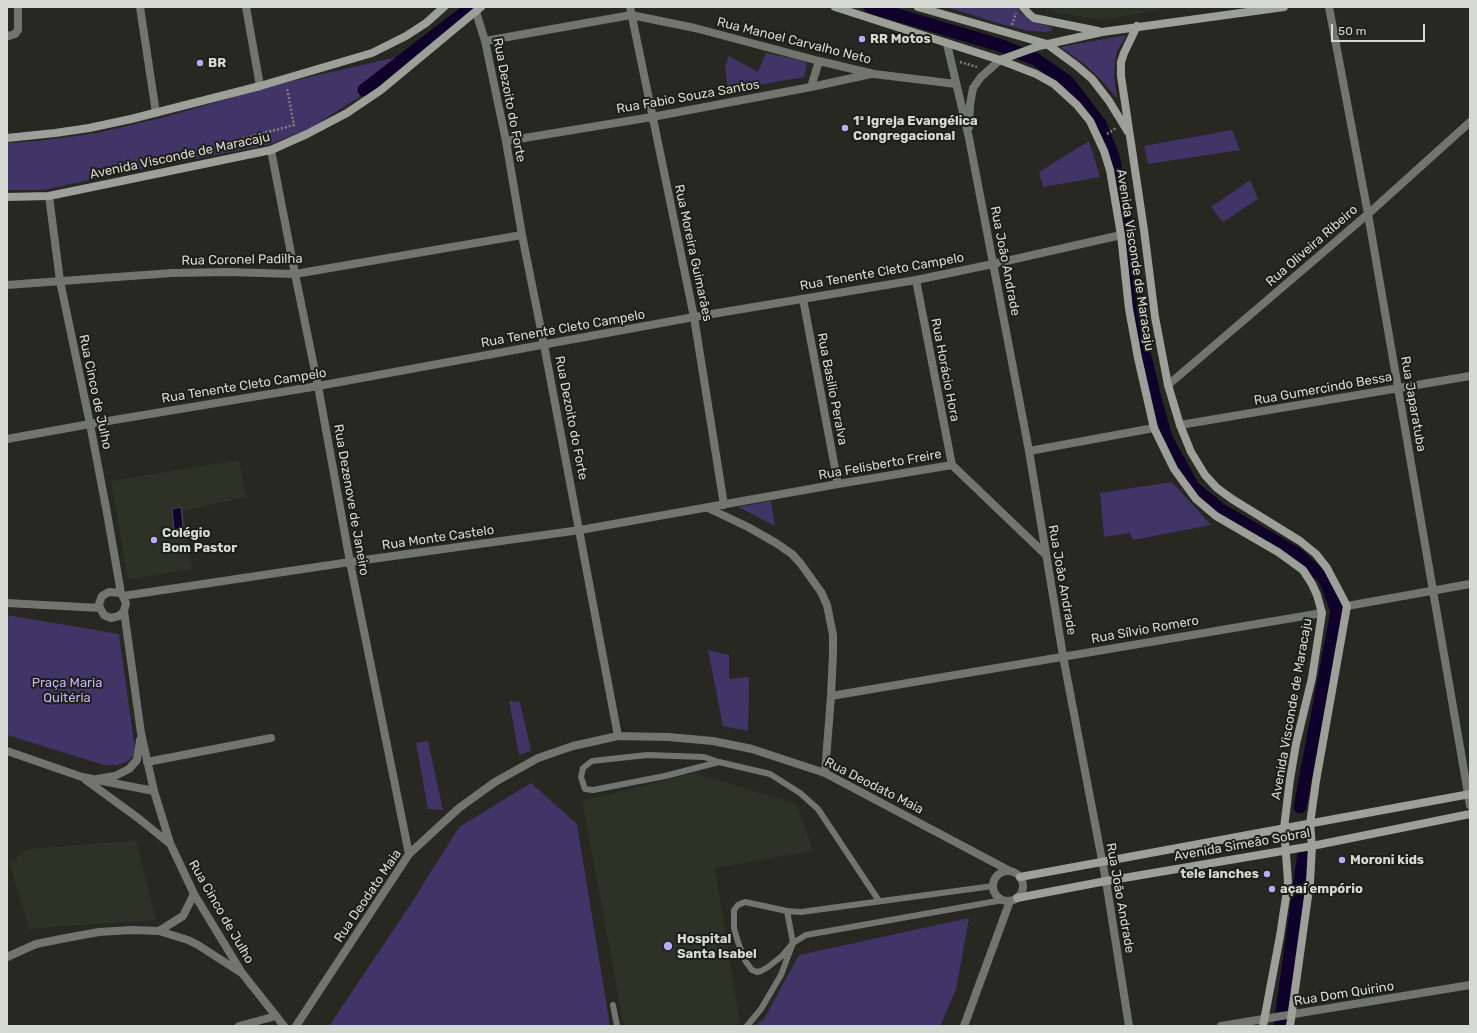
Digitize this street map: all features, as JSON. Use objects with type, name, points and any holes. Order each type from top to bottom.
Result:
[{"type":"main road","points":[[7,138],[55,134],[156,113],[260,86],[372,53],[406,36],[426,23],[444,7]]},
{"type":"main road","name":"Avenida Visconde de Maracaju","points":[[835,7],[1000,60],[1036,74],[1054,84],[1068,96],[1090,121],[1104,151],[1110,170],[1121,235],[1129,309],[1154,428],[1174,469],[1196,499],[1216,516],[1278,552],[1303,570],[1317,595],[1322,613],[1312,678],[1296,744],[1290,779],[1284,828],[1288,881],[1265,1021]]},
{"type":"main road","name":"Avenida Visconde de Maracaju","points":[[921,7],[1009,33],[1043,45],[1077,66],[1092,79],[1109,101],[1131,136],[1155,317],[1168,385],[1180,425],[1191,452],[1205,475],[1217,488],[1232,500],[1300,541],[1316,554],[1327,568],[1347,606]]},
{"type":"main road","points":[[1022,7],[1034,18],[1102,32]]},
{"type":"main road","points":[[1000,60],[1043,45],[1102,32],[1284,7]]},
{"type":"main road","name":"Avenida Visconde de Maracaju","points":[[7,197],[49,196],[271,150],[307,134],[347,113],[381,90],[479,9]]},
{"type":"main road","points":[[1131,136],[1121,70],[1124,53],[1137,26]]},
{"type":"main road","points":[[1290,1026],[1289,1015],[1310,882],[1312,846],[1310,824],[1319,762],[1347,606]]},
{"type":"main road","name":"Avenida Simeão Sobral","points":[[1020,877],[1469,795]]},
{"type":"main road","name":"Avenida Simeão Sobral","points":[[1010,900],[1106,881],[1312,846],[1470,814]]},
{"type":"street","points":[[8,36],[16,33],[18,30],[18,7]]},
{"type":"street","points":[[140,7],[156,113]]},
{"type":"street","points":[[246,7],[260,86]]},
{"type":"street","name":"Rua Japaratuba","points":[[1329,7],[1368,214],[1470,805]]},
{"type":"street","name":"Rua Dezoito do Forte","points":[[479,9],[506,142],[522,235],[580,530],[618,736]]},
{"type":"street","name":"Rua Manoel Carvalho Neto","points":[[485,40],[630,11],[874,74],[956,84]]},
{"type":"street","name":"Rua Moreira Guimarães","points":[[630,11],[694,317],[724,505]]},
{"type":"street","name":"Rua João Andrade","points":[[947,44],[969,138],[1029,451],[1063,656],[1106,881],[1129,1026]]},
{"type":"street","name":"Rua João Andrade","points":[[969,138],[970,105],[973,88],[981,77],[1000,60]]},
{"type":"street","name":"Rua Manoel Carvalho Neto","points":[[811,87],[819,61]]},
{"type":"street","name":"Rua Fabio Souza Santos","points":[[506,142],[652,117],[874,74]]},
{"type":"street","name":"Rua Oliveira Ribeiro","points":[[1168,385],[1368,214],[1470,122]]},
{"type":"street","name":"Rua Dezenove de Janeiro","points":[[271,150],[318,386],[350,562],[409,854]]},
{"type":"street","name":"Rua Cinco de Julho","points":[[49,196],[60,281],[90,424],[122,595]]},
{"type":"street","name":"Rua Coronel Padilha","points":[[7,285],[172,273],[228,272],[295,274],[522,235]]},
{"type":"street","name":"Rua Tenente Cleto Campelo","points":[[7,439],[318,386],[694,317],[916,280],[1121,235]]},
{"type":"street","name":"Rua Horácio Hora","points":[[916,280],[952,465]]},
{"type":"street","name":"Rua Basilio Peralva","points":[[803,299],[838,484]]},
{"type":"street","name":"Rua Gumercindo Bessa","points":[[1180,425],[1470,376]]},
{"type":"street","points":[[1029,451],[1154,428]]},
{"type":"street","name":"Rua Felisberto Freire","points":[[708,508],[952,465],[1045,554]]},
{"type":"street","points":[[708,508],[748,527],[792,554],[802,564],[821,592],[827,606],[833,635],[831,696],[825,773]]},
{"type":"street","name":"Rua Monte Castelo","points":[[122,595],[580,530],[708,508]]},
{"type":"street","points":[[1347,606],[1470,584]]},
{"type":"street","points":[[113,591],[122,595],[126,604],[124,611],[119,616],[112,618],[104,615],[100,608],[100,600],[106,593],[113,591]]},
{"type":"street","points":[[7,603],[100,608]]},
{"type":"street","name":"Rua Cinco de Julho","points":[[124,611],[141,733],[154,791],[170,843],[194,894],[242,973],[284,1026]]},
{"type":"street","name":"Rua Sílvio Romero","points":[[831,696],[1322,613]]},
{"type":"street","points":[[93,780],[115,776],[129,769],[137,760],[141,733]]},
{"type":"street","name":"Rua Deodato Maia","points":[[296,1026],[409,854],[459,808],[495,782],[538,758],[573,746],[618,736],[713,741],[752,749],[825,773],[1010,871]]},
{"type":"street","points":[[147,762],[271,738]]},
{"type":"street","points":[[7,751],[93,780],[154,791]]},
{"type":"street","points":[[82,777],[170,843]]},
{"type":"street","points":[[964,1026],[1010,900],[1020,895],[1024,886],[1018,874],[1006,871],[998,875],[993,886],[996,894],[1010,900]]},
{"type":"street","points":[[159,932],[183,916],[194,894]]},
{"type":"street","points":[[7,957],[36,944],[99,932],[132,930],[159,932],[188,940],[242,973]]},
{"type":"street","name":"Rua Dom Quirino","points":[[1221,1026],[1265,1021],[1289,1015],[1470,985]]},
{"type":"street","points":[[239,1026],[276,1016]]},
{"type":"lane","points":[[719,762],[658,777],[593,790],[585,789],[581,777],[584,768],[592,761],[647,755],[704,757],[770,774],[800,793],[822,814],[879,901]]},
{"type":"lane","points":[[993,886],[801,912],[786,911],[757,904],[743,903],[734,910],[734,928],[746,962],[755,972],[761,971],[775,962],[793,943],[806,935],[1010,900]]},
{"type":"lane","points":[[747,1026],[761,1009],[781,975],[793,943],[786,911]]},
{"type":"lane","points":[[613,1005],[617,1026]]},
{"type":"path","points":[[1009,33],[1018,7]]},
{"type":"path","points":[[951,59],[977,67]]},
{"type":"path","points":[[233,158],[230,142],[294,125],[285,78]]},
{"type":"path","points":[[1105,135],[1123,125]]},
{"type":"shaded area","points":[[1042,7],[1173,7],[1103,20],[1062,14]]},
{"type":"shaded area","name":"Colégio Bom Pastor","points":[[239,460],[246,497],[183,511],[192,569],[128,580],[111,481]]},
{"type":"shaded area","points":[[181,507],[183,528],[174,529],[172,509]]},
{"type":"shaded area","name":"Hospital Santa Isabel","points":[[694,773],[797,804],[813,851],[715,868],[740,1024],[732,1026],[624,1026],[582,801]]},
{"type":"shaded area","points":[[136,840],[156,920],[29,929],[9,862],[30,849]]},
{"type":"green space","points":[[947,7],[1018,7],[1019,11],[1029,20],[1051,27],[1052,31],[1028,31]]},
{"type":"green space","points":[[1127,35],[1117,51],[1115,60],[1114,76],[1117,98],[1083,63],[1060,47]]},
{"type":"green space","points":[[766,53],[804,61],[807,64],[804,77],[728,90],[725,66],[729,56],[758,72]]},
{"type":"green space","points":[[401,56],[361,87],[365,93],[311,128],[268,145],[126,172],[44,190],[7,190],[7,143],[37,141],[97,133],[165,117],[279,84]]},
{"type":"green space","points":[[1232,130],[1240,150],[1148,164],[1144,146]]},
{"type":"green space","points":[[1089,141],[1100,177],[1043,187],[1039,172]]},
{"type":"green space","points":[[1250,180],[1258,199],[1223,222],[1211,207]]},
{"type":"green space","points":[[1172,482],[1211,525],[1133,540],[1130,533],[1104,537],[1100,493]]},
{"type":"green space","points":[[771,501],[775,526],[738,507]]},
{"type":"green space","name":"Praça Maria Quitéria","points":[[7,615],[119,634],[135,750],[133,756],[128,761],[118,765],[104,765],[7,735]]},
{"type":"green space","points":[[708,650],[729,655],[729,679],[749,677],[748,731],[723,726]]},
{"type":"green space","points":[[509,701],[520,702],[531,751],[519,755]]},
{"type":"green space","points":[[428,741],[443,810],[428,809],[416,743]]},
{"type":"green space","points":[[531,783],[577,824],[610,1026],[329,1026],[414,899],[459,827]]},
{"type":"green space","points":[[969,918],[956,990],[940,1026],[754,1026],[764,1019],[799,955]]},
{"type":"waterway","points":[[364,90],[472,7]]},
{"type":"waterway","points":[[870,7],[999,45],[1035,59],[1068,82],[1100,124],[1113,156],[1127,228],[1142,344],[1166,438],[1193,487],[1221,510],[1297,554],[1325,579],[1337,611],[1300,807]]},
{"type":"waterway","points":[[1280,1026],[1304,853]]},
{"type":"place","name":"RR Motos","points":[[862,39]]},
{"type":"place","name":"BR","points":[[200,63]]},
{"type":"place","name":"1ª Igreja Evangélica Congregacional","points":[[845,128]]},
{"type":"place","name":"Colégio Bom Pastor","points":[[154,540]]},
{"type":"place","name":"Moroni kids","points":[[1342,860]]},
{"type":"place","name":"tele lanches","points":[[1267,874]]},
{"type":"place","name":"açaí empório","points":[[1272,889]]},
{"type":"place","name":"Hospital Santa Isabel","points":[[668,946]]}]
